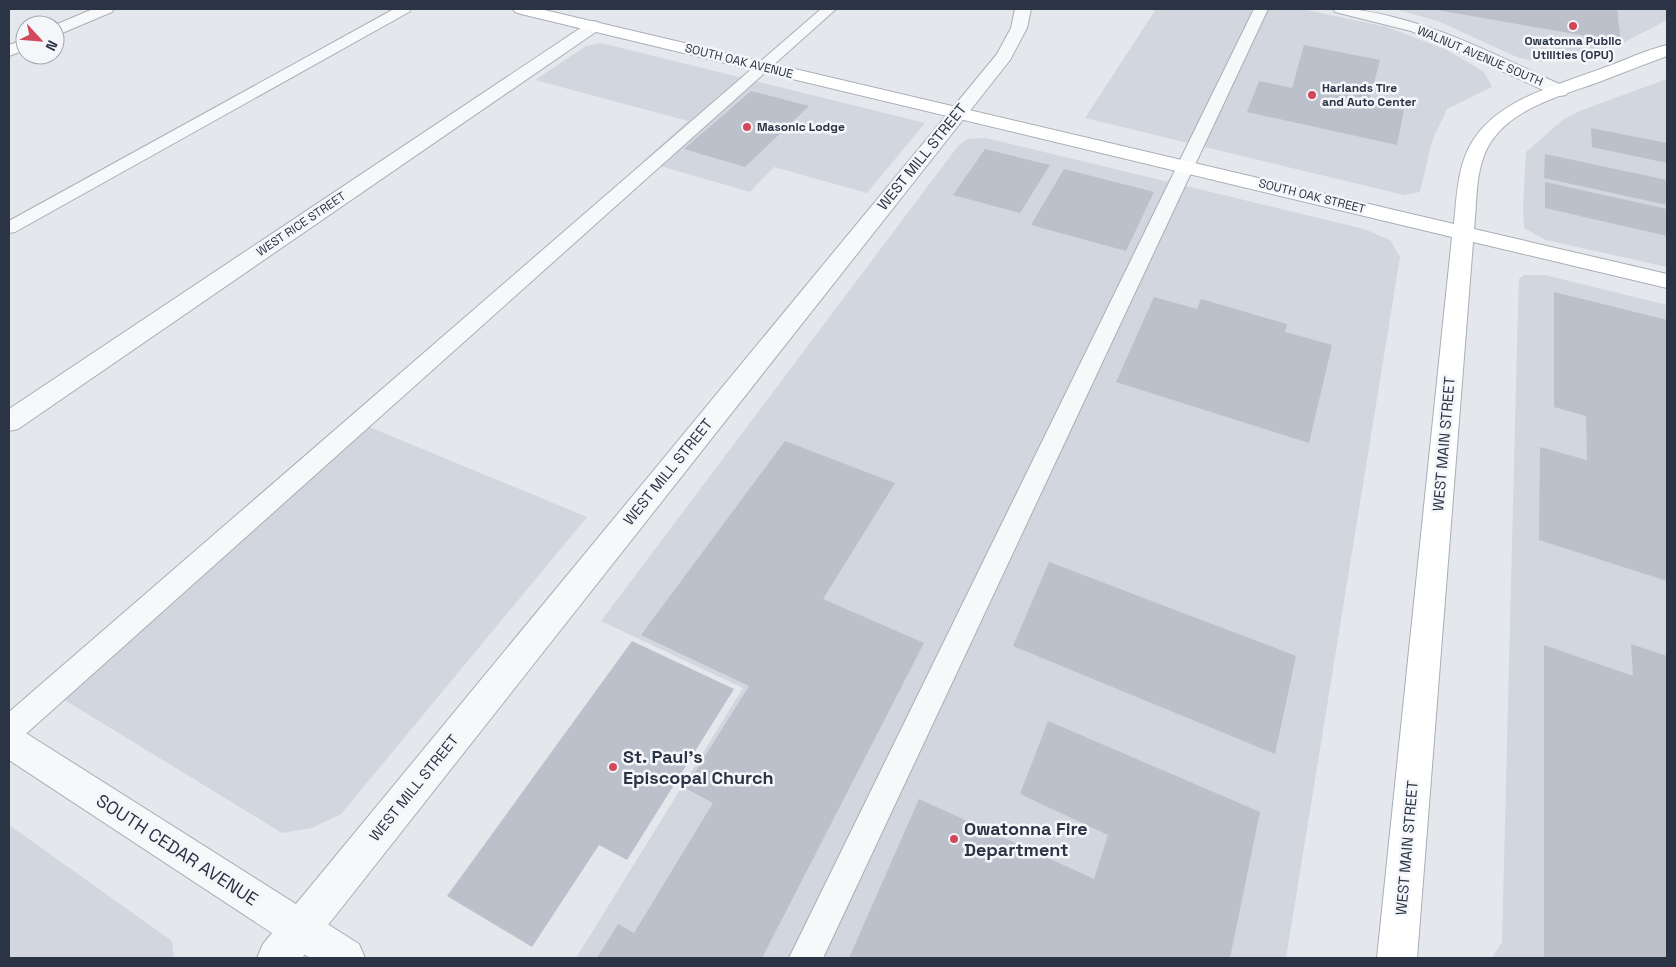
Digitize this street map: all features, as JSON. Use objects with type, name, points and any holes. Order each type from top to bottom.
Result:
[{"type":"main road","name":"SOUTH OAK AVENUE","points":[[521,9],[956,114]]},
{"type":"main road","name":"WEST MAIN STREET","points":[[1397,958],[1463,233],[1471,165],[1481,143],[1496,124],[1518,108],[1667,50]]},
{"type":"main road","name":"SOUTH OAK STREET","points":[[956,114],[1186,166],[1667,281]]},
{"type":"street","points":[[65,27],[106,9]]},
{"type":"street","name":"WEST MILL STREET","points":[[289,944],[1004,56],[1019,28],[1023,9]]},
{"type":"street","name":"WALNUT AVENUE SOUTH","points":[[1341,9],[1398,23],[1454,42],[1560,91]]},
{"type":"street","name":"WEST RICE STREET","points":[[9,422],[594,26]]},
{"type":"street","name":"SOUTH CEDAR AVENUE","points":[[9,741],[289,944],[345,958]]},
{"type":"lane","points":[[9,228],[404,9]]},
{"type":"lane","points":[[9,730],[829,9]]},
{"type":"lane","points":[[806,958],[1261,9]]},
{"type":"shaded area","points":[[1156,9],[1302,9],[1387,27],[1447,50],[1484,72],[1492,87],[1447,109],[1432,141],[1420,192],[1404,195],[1085,118]]},
{"type":"shaded area","points":[[1395,9],[1667,9],[1667,20],[1617,46],[1541,62],[1519,58],[1438,21]]},
{"type":"shaded area","points":[[601,43],[925,123],[867,193],[774,167],[750,192],[643,161],[688,121],[535,80],[586,46]]},
{"type":"shaded area","points":[[1667,79],[1667,267],[1546,240],[1524,228],[1523,206],[1526,152],[1564,119],[1582,110]]},
{"type":"shaded area","points":[[986,138],[1364,229],[1390,240],[1400,257],[1286,958],[576,958],[743,688],[601,621],[958,146],[967,139]]},
{"type":"shaded area","points":[[1524,275],[1545,275],[1667,305],[1667,958],[1492,958],[1502,942],[1519,279]]},
{"type":"shaded area","points":[[367,426],[587,517],[341,814],[312,828],[282,833],[63,699]]},
{"type":"shaded area","points":[[9,825],[172,941],[174,958],[9,958]]},
{"type":"building","name":"Owatonna Public Utilities (OPU)","points":[[1617,9],[1621,42],[1437,10]]},
{"type":"building","name":"Harlands Tire and Auto Center","points":[[1304,45],[1380,60],[1369,102],[1404,110],[1397,145],[1247,112],[1259,81],[1292,88]]},
{"type":"building","name":"Masonic Lodge","points":[[751,91],[809,106],[745,167],[684,149]]},
{"type":"building","points":[[1591,128],[1667,143],[1667,163],[1592,147]]},
{"type":"building","points":[[985,149],[1050,165],[1020,213],[953,195]]},
{"type":"building","points":[[1545,154],[1667,180],[1667,205],[1544,178]]},
{"type":"building","points":[[1064,169],[1154,192],[1126,251],[1031,225]]},
{"type":"building","points":[[1545,182],[1667,209],[1667,236],[1545,208]]},
{"type":"building","points":[[1554,292],[1667,320],[1667,581],[1539,540],[1540,447],[1587,460],[1586,416],[1554,407]]},
{"type":"building","points":[[1154,297],[1197,309],[1201,299],[1287,324],[1285,332],[1332,345],[1309,443],[1116,382]]},
{"type":"building","points":[[785,441],[895,483],[823,599],[924,643],[762,958],[597,958],[618,924],[634,933],[713,803],[685,788],[749,686],[641,635]]},
{"type":"building","points":[[1049,562],[1296,656],[1275,754],[1013,646]]},
{"type":"building","name":"St. Paul's Episcopal Church","points":[[632,641],[734,689],[627,860],[599,845],[532,947],[447,896]]},
{"type":"building","points":[[1631,644],[1667,656],[1667,958],[1544,958],[1544,645],[1633,676]]},
{"type":"building","points":[[1048,721],[1260,812],[1230,958],[849,958],[919,799],[1094,879],[1108,835],[1020,794]]},
{"type":"place","name":"Owatonna Public Utilities (OPU)","points":[[1573,26]]},
{"type":"place","name":"Harlands Tire and Auto Center","points":[[1312,95]]},
{"type":"place","name":"Masonic Lodge","points":[[747,127]]},
{"type":"place","name":"St. Paul's Episcopal Church","points":[[613,767]]},
{"type":"place","name":"Owatonna Fire Department","points":[[954,839]]}]
